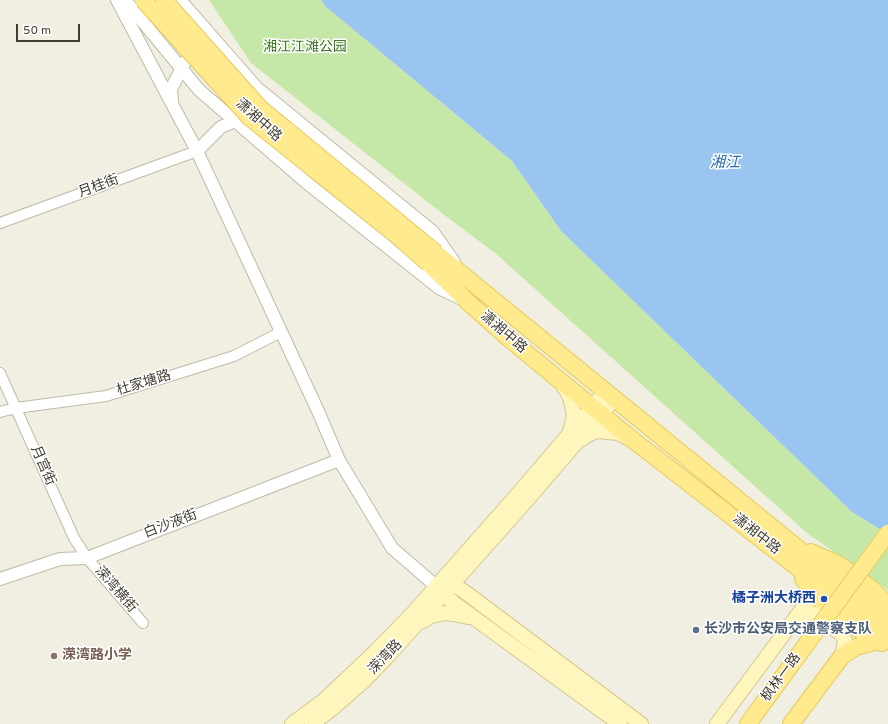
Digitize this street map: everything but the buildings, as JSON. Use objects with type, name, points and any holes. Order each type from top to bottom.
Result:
[{"type":"main road","name":"潇湘中路","points":[[144,0],[250,118],[395,234],[462,275],[610,395],[792,553],[885,642]]},
{"type":"main road","name":"潇湘中路","points":[[164,0],[260,108],[432,258],[468,302],[507,337],[633,440],[888,620]]},
{"type":"main road","points":[[558,379],[569,395],[574,416],[569,443]]},
{"type":"main road","points":[[444,586],[610,395]]},
{"type":"main road","points":[[292,724],[322,702],[368,660],[413,613],[473,561],[569,443],[597,431],[618,433],[633,440]]},
{"type":"main road","points":[[820,634],[888,533]]},
{"type":"main road","points":[[820,634],[888,548]]},
{"type":"main road","points":[[792,553],[814,593],[819,599],[845,621],[885,642]]},
{"type":"main road","points":[[792,553],[826,558],[850,572],[873,590],[888,608]]},
{"type":"main road","points":[[473,561],[466,574],[465,583],[466,589],[478,602],[640,724]]},
{"type":"main road","points":[[444,586],[478,602]]},
{"type":"main road","points":[[444,586],[478,621],[620,724]]},
{"type":"main road","name":"溁湾路","points":[[312,724],[365,680],[412,630],[444,586]]},
{"type":"main road","points":[[717,724],[814,593]]},
{"type":"main road","points":[[412,630],[426,619],[445,613],[464,616],[478,621]]},
{"type":"main road","points":[[796,617],[809,613],[815,614],[841,634],[845,642],[842,656]]},
{"type":"main road","name":"枫林一路","points":[[748,724],[820,634]]},
{"type":"main road","name":"枫林一路","points":[[760,724],[820,634]]},
{"type":"main road","points":[[791,724],[842,656],[856,647],[885,642]]},
{"type":"street","points":[[116,0],[198,151],[282,332],[339,460],[392,548],[444,586]]},
{"type":"street","points":[[125,0],[199,90],[307,183],[439,288],[468,302]]},
{"type":"street","points":[[180,0],[257,88],[433,232],[462,275]]},
{"type":"street","points":[[172,103],[171,89],[186,61],[214,39]]},
{"type":"street","points":[[198,151],[221,127],[235,121],[257,88]]},
{"type":"street","name":"月桂街","points":[[0,223],[198,151]]},
{"type":"street","name":"杜家塘路","points":[[0,412],[16,408],[106,396],[234,356],[282,332]]},
{"type":"street","name":"月宫街","points":[[0,373],[74,538],[87,558]]},
{"type":"street","name":"白沙液街","points":[[0,579],[60,559],[87,558],[339,460]]},
{"type":"street","name":"溁湾横街","points":[[87,558],[142,623]]},
{"type":"green space","name":"湘江江滩公园","points":[[209,0],[321,0],[325,6],[512,161],[561,231],[852,512],[888,534],[888,590],[807,533],[495,253],[251,63]]},
{"type":"water","name":"湘江","points":[[321,0],[888,0],[888,534],[852,512],[561,231],[512,161],[325,6]]},
{"type":"place","name":"橘子洲大桥西","points":[[824,599]]},
{"type":"place","name":"长沙市公安局交通警察支队","points":[[696,630]]},
{"type":"place","name":"溁湾路小学","points":[[54,656]]}]
